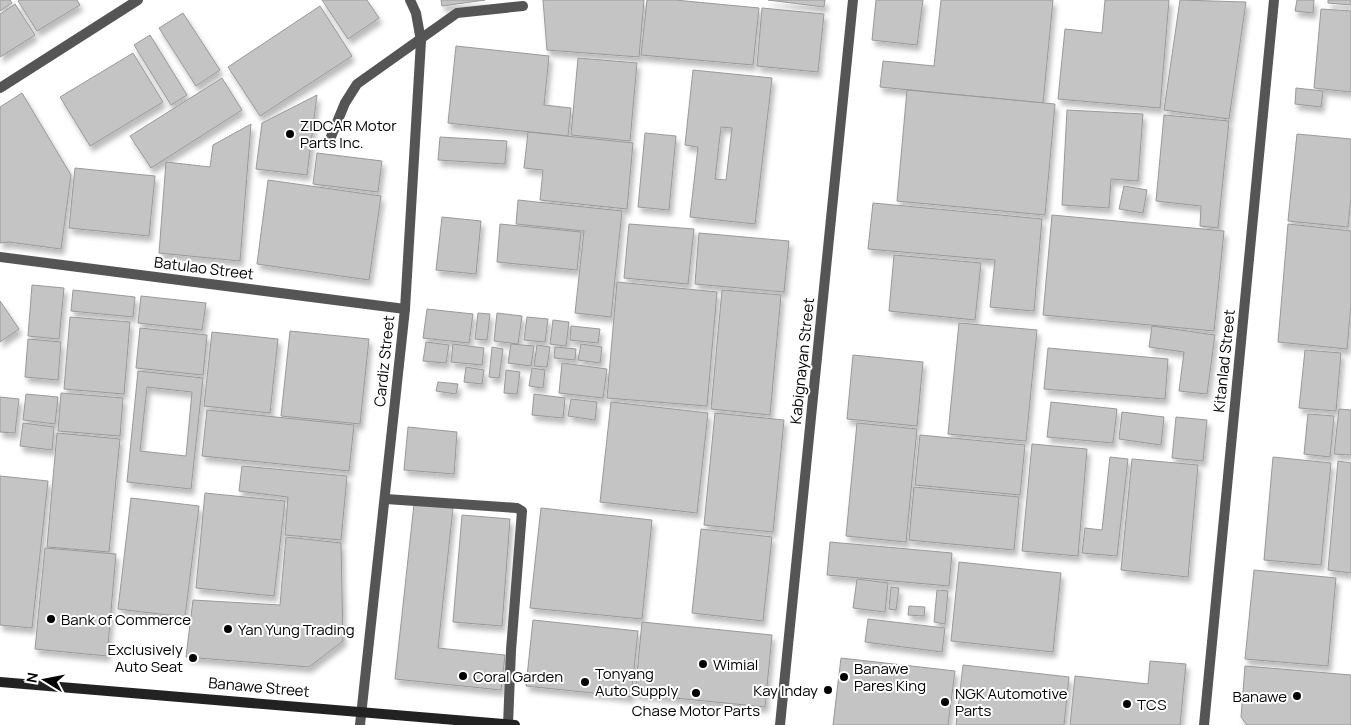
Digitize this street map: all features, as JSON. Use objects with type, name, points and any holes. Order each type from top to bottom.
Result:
[{"type":"main road","name":"Banawe Street","points":[[0,682],[515,725]]},
{"type":"street","points":[[0,88],[138,0]]},
{"type":"street","name":"Cardiz Street","points":[[360,725],[386,499],[405,309],[420,41],[416,13],[410,0]]},
{"type":"street","name":"Kabignayan Street","points":[[780,725],[853,0]]},
{"type":"street","name":"Kitanlad Street","points":[[1204,725],[1274,0]]},
{"type":"street","points":[[328,144],[345,103],[357,84],[457,13],[523,6]]},
{"type":"street","name":"Batulao Street","points":[[0,257],[405,309]]},
{"type":"street","points":[[386,499],[517,508],[522,511],[511,650],[508,725]]},
{"type":"building","points":[[0,0],[10,0],[12,3],[0,11]]},
{"type":"building","points":[[77,0],[80,5],[37,31],[18,1]]},
{"type":"building","points":[[322,0],[367,0],[379,18],[348,39]]},
{"type":"building","points":[[441,0],[485,0],[442,6]]},
{"type":"building","points":[[543,0],[644,0],[639,57],[547,50]]},
{"type":"building","points":[[647,0],[675,0],[759,8],[753,65],[641,55]]},
{"type":"building","points":[[768,0],[825,0],[824,7]]},
{"type":"building","points":[[876,0],[923,0],[917,45],[872,40]]},
{"type":"building","points":[[941,0],[1053,0],[1043,103],[880,87],[883,61],[934,66]]},
{"type":"building","points":[[1105,0],[1169,0],[1160,108],[1058,99],[1065,29],[1102,33]]},
{"type":"building","points":[[1180,0],[1246,2],[1229,119],[1164,110]]},
{"type":"building","points":[[1297,0],[1314,0],[1313,13],[1295,11]]},
{"type":"building","points":[[1328,0],[1351,0],[1351,5],[1328,3]]},
{"type":"building","points":[[15,4],[35,35],[0,57],[0,14]]},
{"type":"building","points":[[320,6],[352,56],[260,116],[228,67]]},
{"type":"building","points":[[762,8],[824,14],[818,72],[757,66]]},
{"type":"building","points":[[1321,9],[1351,11],[1351,92],[1314,88]]},
{"type":"building","points":[[183,13],[220,70],[196,86],[159,28]]},
{"type":"building","points":[[150,35],[187,95],[171,105],[134,45]]},
{"type":"building","points":[[456,46],[549,56],[544,105],[571,108],[568,136],[448,123]]},
{"type":"building","points":[[133,53],[163,102],[90,146],[60,97]]},
{"type":"building","points":[[578,58],[637,63],[630,141],[571,135]]},
{"type":"building","points":[[693,70],[772,78],[755,224],[690,217],[698,147],[685,145]],"holes":[[[721,127],[732,128],[726,180],[715,179]]]},
{"type":"building","points":[[222,78],[242,110],[151,168],[130,136]]},
{"type":"building","points":[[1296,88],[1323,91],[1321,107],[1295,104]]},
{"type":"building","points":[[907,90],[1055,104],[1045,215],[897,201]]},
{"type":"building","points":[[22,93],[71,175],[61,249],[9,242],[0,243],[0,107]]},
{"type":"building","points":[[317,95],[307,175],[256,169],[262,123]]},
{"type":"building","points":[[1067,110],[1143,114],[1138,181],[1111,179],[1109,208],[1062,205]]},
{"type":"building","points":[[1164,115],[1229,121],[1218,228],[1200,226],[1201,206],[1156,201]]},
{"type":"building","points":[[251,124],[240,261],[159,253],[166,162],[210,167],[213,145]]},
{"type":"building","points":[[528,132],[633,143],[627,209],[540,200],[543,170],[524,168]]},
{"type":"building","points":[[645,133],[676,136],[669,210],[638,207]]},
{"type":"building","points":[[1297,134],[1351,139],[1351,197],[1348,227],[1288,221]]},
{"type":"building","points":[[440,137],[507,141],[505,164],[438,160]]},
{"type":"building","points":[[317,153],[382,161],[378,192],[313,184]]},
{"type":"building","points":[[75,168],[155,176],[149,236],[69,228]]},
{"type":"building","points":[[268,180],[381,196],[369,280],[257,264]]},
{"type":"building","points":[[1124,186],[1147,190],[1143,213],[1119,209]]},
{"type":"building","points":[[518,200],[622,211],[611,317],[575,313],[584,231],[516,224]]},
{"type":"building","points":[[873,203],[1042,219],[1034,311],[990,307],[995,260],[868,249]]},
{"type":"building","points":[[1052,215],[1224,231],[1214,331],[1043,315]]},
{"type":"building","points":[[442,217],[481,221],[476,274],[436,270]]},
{"type":"building","points":[[500,224],[581,232],[577,270],[497,262]]},
{"type":"building","points":[[629,224],[694,229],[688,284],[624,278]]},
{"type":"building","points":[[1288,224],[1351,231],[1351,304],[1347,349],[1278,342]]},
{"type":"building","points":[[699,233],[789,241],[784,292],[695,284]]},
{"type":"building","points":[[894,255],[981,263],[975,320],[889,311]]},
{"type":"building","points":[[617,282],[717,292],[707,406],[607,398]]},
{"type":"building","points":[[32,285],[64,288],[59,339],[28,336]]},
{"type":"building","points":[[73,290],[135,297],[133,317],[71,311]]},
{"type":"building","points":[[722,290],[781,295],[770,415],[711,409]]},
{"type":"building","points":[[141,296],[206,303],[202,330],[138,323]]},
{"type":"building","points":[[0,301],[19,329],[0,342]]},
{"type":"building","points":[[427,309],[473,314],[469,343],[423,338]]},
{"type":"building","points":[[478,313],[490,314],[487,340],[475,339]]},
{"type":"building","points":[[497,313],[522,316],[518,344],[494,341]]},
{"type":"building","points":[[70,317],[130,322],[124,394],[64,389]]},
{"type":"building","points":[[527,317],[548,319],[545,342],[524,340]]},
{"type":"building","points":[[553,320],[569,322],[566,346],[550,344]]},
{"type":"building","points":[[959,323],[1037,330],[1026,441],[948,434]]},
{"type":"building","points":[[571,326],[600,329],[598,343],[570,340]]},
{"type":"building","points":[[1152,326],[1215,335],[1207,394],[1179,391],[1184,352],[1149,347]]},
{"type":"building","points":[[140,328],[207,335],[203,375],[136,368]]},
{"type":"building","points":[[290,331],[369,339],[360,424],[281,416]]},
{"type":"building","points":[[212,332],[278,339],[270,413],[204,406]]},
{"type":"building","points":[[28,339],[61,342],[58,380],[25,377]]},
{"type":"building","points":[[426,342],[449,345],[446,363],[423,361]]},
{"type":"building","points":[[453,344],[484,348],[482,365],[451,362]]},
{"type":"building","points":[[511,344],[534,346],[531,366],[508,363]]},
{"type":"building","points":[[581,344],[602,347],[600,363],[578,360]]},
{"type":"building","points":[[537,345],[550,347],[547,367],[534,366]]},
{"type":"building","points":[[492,347],[503,349],[499,378],[489,377]]},
{"type":"building","points":[[555,347],[576,349],[575,360],[554,358]]},
{"type":"building","points":[[1048,348],[1168,359],[1165,399],[1044,389]]},
{"type":"building","points":[[1305,350],[1341,353],[1336,411],[1299,408]]},
{"type":"building","points":[[853,355],[923,362],[917,426],[847,419]]},
{"type":"building","points":[[562,363],[607,369],[603,398],[559,393]]},
{"type":"building","points":[[466,367],[484,370],[482,384],[464,382]]},
{"type":"building","points":[[532,368],[545,370],[543,388],[529,386]]},
{"type":"building","points":[[506,370],[520,372],[517,394],[504,393]]},
{"type":"building","points":[[138,371],[203,378],[191,489],[127,482]],"holes":[[[147,387],[192,392],[186,456],[140,451]]]},
{"type":"building","points":[[438,382],[458,384],[456,394],[436,391]]},
{"type":"building","points":[[61,393],[123,398],[120,436],[58,431]]},
{"type":"building","points":[[26,394],[58,397],[55,424],[23,420]]},
{"type":"building","points":[[534,394],[565,398],[563,418],[532,415]]},
{"type":"building","points":[[0,397],[19,399],[15,433],[0,432]]},
{"type":"building","points":[[571,399],[597,402],[595,420],[568,416]]},
{"type":"building","points":[[611,402],[708,413],[697,513],[600,502]]},
{"type":"building","points":[[1051,402],[1117,409],[1113,443],[1047,437]]},
{"type":"building","points":[[1339,409],[1351,410],[1351,455],[1334,454]]},
{"type":"building","points":[[207,410],[354,425],[349,471],[202,456]]},
{"type":"building","points":[[1122,412],[1164,417],[1161,445],[1119,439]]},
{"type":"building","points":[[715,413],[784,420],[773,532],[704,525]]},
{"type":"building","points":[[1308,414],[1334,416],[1330,457],[1304,454]]},
{"type":"building","points":[[1176,417],[1207,420],[1203,461],[1172,458]]},
{"type":"building","points":[[23,423],[54,427],[52,450],[20,446]]},
{"type":"building","points":[[857,423],[917,429],[906,542],[846,536]]},
{"type":"building","points":[[408,427],[457,432],[454,474],[404,470]]},
{"type":"building","points":[[57,433],[120,439],[109,552],[47,547]]},
{"type":"building","points":[[920,435],[1025,445],[1020,495],[915,485]]},
{"type":"building","points":[[1032,444],[1087,449],[1078,556],[1022,551]]},
{"type":"building","points":[[1110,457],[1128,459],[1117,556],[1082,553],[1085,528],[1102,530]]},
{"type":"building","points":[[1273,457],[1331,463],[1321,565],[1264,560]]},
{"type":"building","points":[[1132,459],[1198,465],[1188,577],[1121,570]]},
{"type":"building","points":[[1338,461],[1351,463],[1351,573],[1328,570]]},
{"type":"building","points":[[242,466],[347,476],[341,540],[285,535],[288,497],[239,491]]},
{"type":"building","points":[[0,476],[48,481],[32,628],[0,625]]},
{"type":"building","points":[[914,487],[1019,497],[1014,550],[909,540]]},
{"type":"building","points":[[205,493],[285,501],[274,596],[196,588]]},
{"type":"building","points":[[131,498],[199,506],[185,617],[118,609]]},
{"type":"building","points":[[414,504],[453,508],[438,648],[505,655],[501,690],[395,679]]},
{"type":"building","points":[[541,508],[652,520],[642,619],[530,608]]},
{"type":"building","points":[[462,515],[510,519],[502,626],[453,622]]},
{"type":"building","points":[[701,529],[772,537],[763,621],[692,613]]},
{"type":"building","points":[[286,537],[341,543],[343,641],[309,667],[186,657],[193,600],[280,605]]},
{"type":"building","points":[[830,542],[952,553],[949,586],[827,575]]},
{"type":"building","points":[[45,548],[116,554],[107,656],[35,649]]},
{"type":"building","points":[[959,562],[1061,573],[1053,652],[951,641]]},
{"type":"building","points":[[1254,570],[1336,578],[1328,666],[1245,659]]},
{"type":"building","points":[[857,579],[888,583],[885,612],[853,608]]},
{"type":"building","points":[[891,587],[899,588],[896,610],[889,609]]},
{"type":"building","points":[[937,590],[948,591],[945,624],[934,622]]},
{"type":"building","points":[[909,606],[925,607],[924,616],[908,615]]},
{"type":"building","points":[[868,619],[945,628],[942,652],[865,642]]},
{"type":"building","points":[[533,620],[638,631],[631,697],[526,686]]},
{"type":"building","name":"Wimial","points":[[642,622],[772,635],[765,707],[635,694]]},
{"type":"building","points":[[841,658],[955,671],[948,725],[833,725]]},
{"type":"building","name":"TCS","points":[[1150,661],[1186,664],[1180,725],[1070,725],[1075,676],[1148,684]]},
{"type":"building","points":[[963,665],[1069,677],[1064,725],[956,725]]},
{"type":"building","name":"Banawe","points":[[1245,666],[1351,675],[1351,725],[1247,725],[1241,717]]},
{"type":"place","name":"ZIDCAR Motor Parts Inc.","points":[[290,134]]},
{"type":"place","name":"Bank of Commerce","points":[[51,619]]},
{"type":"place","name":"Yan Yung Trading","points":[[228,629]]},
{"type":"place","name":"Exclusively Auto Seat","points":[[193,658]]},
{"type":"place","name":"Wimial","points":[[703,664]]},
{"type":"place","name":"Coral Garden","points":[[463,676]]},
{"type":"place","name":"Banawe Pares King","points":[[844,677]]},
{"type":"place","name":"Tonyang Auto Supply","points":[[585,682]]},
{"type":"place","name":"Kay Inday","points":[[828,690]]},
{"type":"place","name":"Chase Motor Parts","points":[[696,693]]},
{"type":"place","name":"Banawe","points":[[1297,696]]},
{"type":"place","name":"NGK Automotive Parts","points":[[945,702]]},
{"type":"place","name":"TCS","points":[[1127,704]]}]
